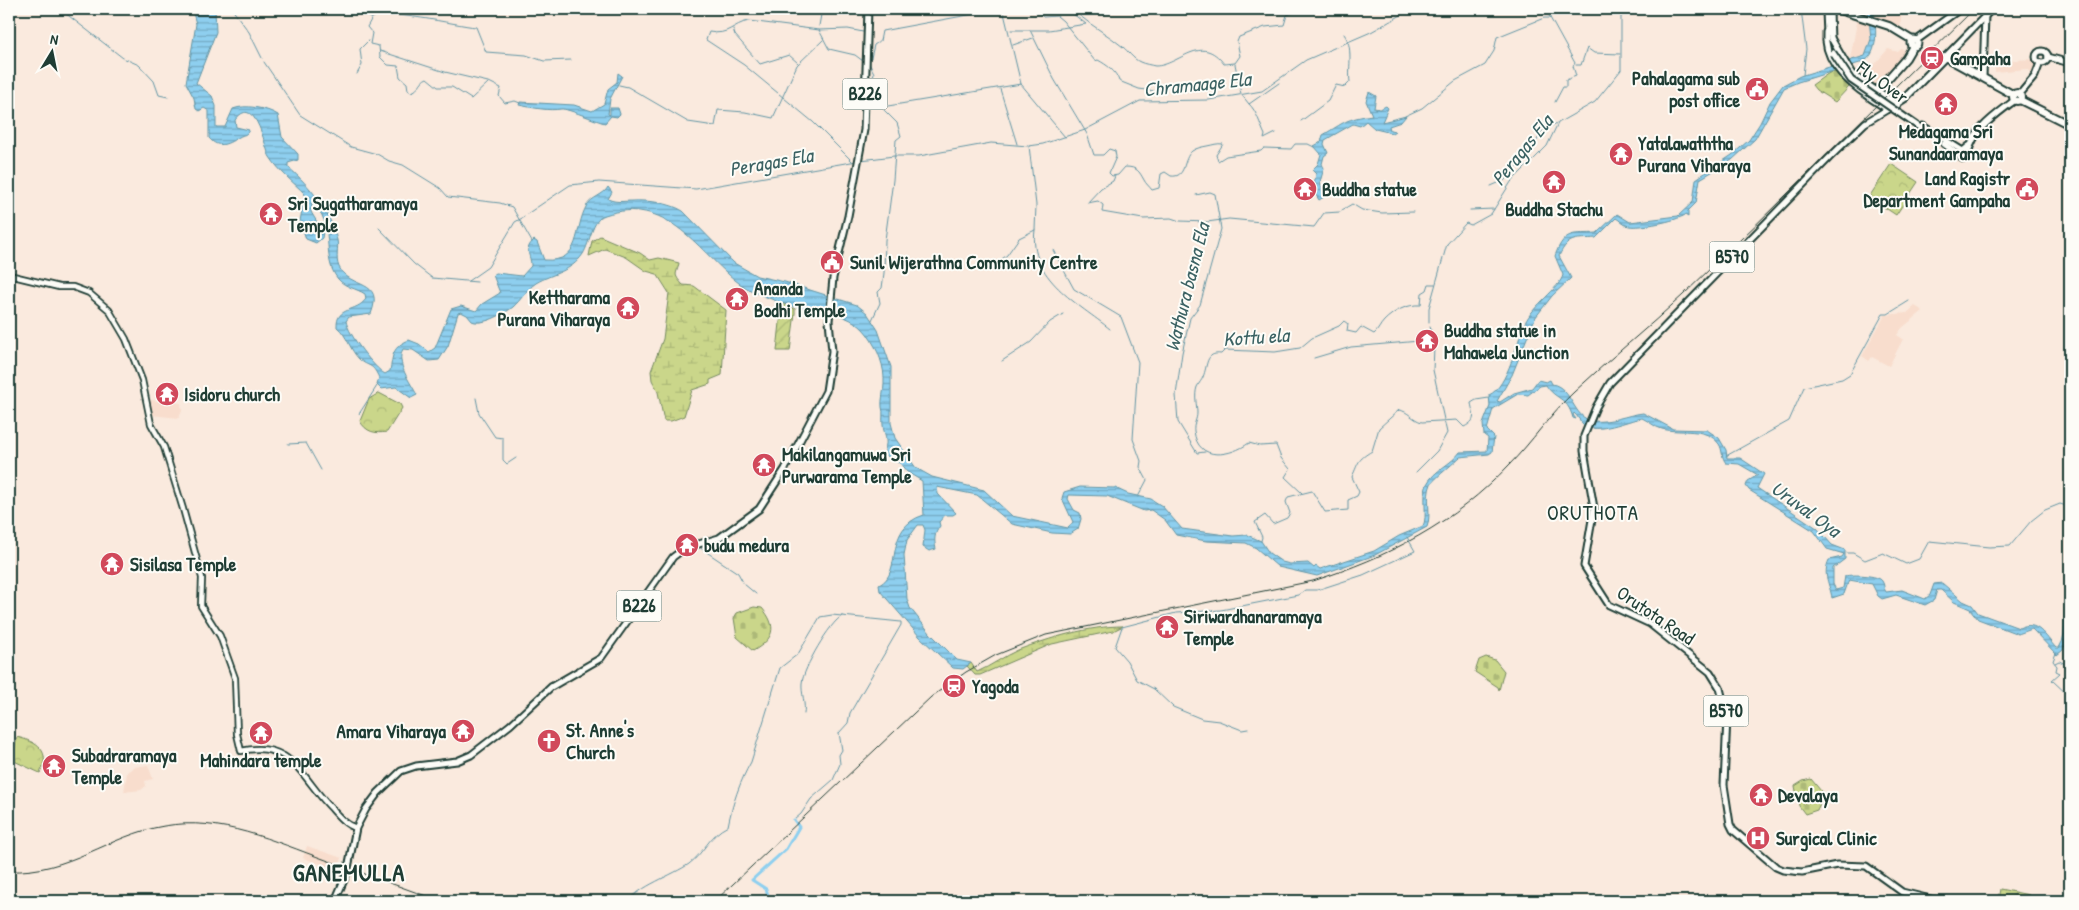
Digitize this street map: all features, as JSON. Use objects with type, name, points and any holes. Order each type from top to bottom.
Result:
[{"type":"highway","points":[[1828,10],[1843,12],[1877,22],[1899,31],[1914,42],[1906,58],[1871,98],[1888,108],[1897,105],[1945,57],[2070,124]]},
{"type":"highway","points":[[1877,92],[1897,105]]},
{"type":"main road","name":"B226","points":[[335,901],[349,868],[356,828],[378,792],[401,771],[416,766],[457,761],[471,755],[516,721],[551,687],[601,658],[673,557],[688,547],[719,538],[759,509],[785,469],[826,392],[832,351],[830,314],[834,268],[860,160],[865,108],[868,9]]},
{"type":"main road","points":[[1914,42],[1960,9]]},
{"type":"main road","points":[[1945,57],[1993,9]]},
{"type":"main road","points":[[1828,10],[1827,45],[1834,64],[1849,83],[1871,98]]},
{"type":"main road","points":[[1828,10],[1834,53]]},
{"type":"main road","points":[[1983,77],[1986,15]]},
{"type":"main road","points":[[1826,32],[1834,53]]},
{"type":"main road","points":[[1831,38],[1847,68],[1860,81],[1877,92]]},
{"type":"main road","points":[[2040,63],[2036,58],[2038,53],[2044,52],[2047,59]]},
{"type":"main road","name":"Fly Over","points":[[1834,53],[1851,80],[1963,153],[1980,129],[2018,97]]},
{"type":"main road","points":[[2018,97],[2035,76],[2040,63],[2047,59],[2070,63]]},
{"type":"main road","name":"Orutota Road","points":[[1888,108],[1870,118],[1829,158],[1634,356],[1610,383],[1587,428],[1584,451],[1594,508],[1584,566],[1609,604],[1650,624],[1710,672],[1716,679],[1727,717],[1724,785],[1728,817],[1733,830],[1783,870],[1802,872],[1837,865],[1866,866],[1902,892],[1939,901]]},
{"type":"main road","points":[[9,275],[59,287],[74,287],[89,293],[104,305],[115,318],[132,350],[137,370],[142,380],[151,424],[164,447],[183,509],[202,578],[201,606],[220,636],[235,678],[237,734],[241,751],[259,748],[278,751],[298,767],[314,791],[342,820],[356,828]]},
{"type":"shaded area","points":[[1873,9],[1902,9],[1900,29],[1875,19]]},
{"type":"shaded area","points":[[1858,17],[1868,20],[1871,39],[1865,56],[1852,61],[1850,59]]},
{"type":"shaded area","points":[[1888,49],[1898,52],[1901,49],[1911,50],[1877,91],[1860,81]]},
{"type":"shaded area","points":[[2035,59],[2037,65],[2033,73],[2027,69],[1995,72],[1995,61]]},
{"type":"shaded area","points":[[1915,306],[1923,311],[1902,328],[1897,335],[1903,339],[1889,366],[1872,357],[1869,361],[1862,356],[1885,315],[1907,313]]},
{"type":"shaded area","points":[[149,400],[181,403],[182,411],[179,418],[151,415]]},
{"type":"shaded area","points":[[148,765],[153,779],[145,781],[146,786],[141,790],[124,792],[127,772],[134,767]]},
{"type":"shaded area","points":[[307,846],[342,858],[340,864],[345,866],[344,872],[303,858]]},
{"type":"green space","points":[[1836,72],[1849,87],[1835,102],[1816,90],[1812,85],[1829,73]]},
{"type":"green space","points":[[1891,164],[1918,182],[1896,215],[1869,197]]},
{"type":"green space","points":[[600,236],[640,253],[650,260],[659,258],[679,263],[676,276],[683,285],[694,286],[726,310],[722,375],[710,380],[710,384],[692,390],[684,416],[671,421],[664,421],[658,392],[652,380],[651,371],[663,339],[669,293],[657,274],[646,271],[626,257],[605,249],[589,256],[592,241]]},
{"type":"green space","points":[[782,304],[795,309],[790,351],[777,351]]},
{"type":"green space","points":[[379,393],[400,404],[402,408],[387,432],[379,433],[365,428],[360,421],[369,399]]},
{"type":"green space","points":[[754,607],[762,608],[772,627],[766,642],[753,651],[737,637],[734,618],[737,613]]},
{"type":"green space","points":[[1123,626],[1113,631],[1052,644],[980,675],[975,675],[967,666],[971,663],[977,672],[1013,652],[1043,641],[1083,630]]},
{"type":"green space","points":[[1486,657],[1495,660],[1504,671],[1499,690],[1498,687],[1475,672],[1479,660]]},
{"type":"green space","points":[[17,737],[31,742],[41,749],[44,759],[40,773],[12,760]]},
{"type":"green space","points":[[1811,779],[1821,791],[1822,799],[1817,810],[1805,814],[1799,806],[1795,786]]},
{"type":"green space","points":[[2000,889],[2029,895],[2028,901],[1998,900]]},
{"type":"water","points":[[192,9],[215,9],[216,32],[196,83],[212,96],[216,106],[216,127],[225,127],[233,109],[238,108],[268,110],[278,115],[282,137],[298,154],[298,160],[288,163],[288,167],[312,191],[329,218],[337,240],[339,267],[351,279],[370,289],[373,295],[374,303],[371,314],[349,317],[346,321],[351,334],[362,350],[380,371],[385,374],[390,371],[394,352],[403,343],[409,340],[419,344],[429,352],[435,348],[451,309],[461,306],[476,311],[482,304],[500,293],[493,275],[496,273],[522,276],[531,266],[528,249],[534,240],[537,242],[544,260],[565,256],[575,243],[587,205],[608,187],[612,192],[608,199],[611,200],[659,203],[683,211],[734,263],[757,276],[785,282],[857,305],[867,313],[878,330],[891,367],[891,423],[895,438],[916,468],[932,477],[984,490],[1012,516],[1068,528],[1073,522],[1062,498],[1064,492],[1080,487],[1115,488],[1128,494],[1151,499],[1162,506],[1182,529],[1233,536],[1247,535],[1261,541],[1269,553],[1282,562],[1290,564],[1308,563],[1314,568],[1316,566],[1320,569],[1374,551],[1399,536],[1423,526],[1425,494],[1430,479],[1460,452],[1487,451],[1488,438],[1484,435],[1483,424],[1490,406],[1489,395],[1502,383],[1529,316],[1561,280],[1563,275],[1555,256],[1563,241],[1572,235],[1597,233],[1617,214],[1630,222],[1678,216],[1693,202],[1696,179],[1732,155],[1749,140],[1770,102],[1783,85],[1800,76],[1865,56],[1871,39],[1868,9],[1873,9],[1875,38],[1872,52],[1868,58],[1863,62],[1784,88],[1755,139],[1732,160],[1700,179],[1696,203],[1688,211],[1688,217],[1685,215],[1666,222],[1634,226],[1625,225],[1616,218],[1596,238],[1574,240],[1566,245],[1559,256],[1571,278],[1552,296],[1535,318],[1512,375],[1497,401],[1500,402],[1514,393],[1532,388],[1538,380],[1546,382],[1550,380],[1552,384],[1564,391],[1576,409],[1586,419],[1606,421],[1643,413],[1673,429],[1707,430],[1719,438],[1726,450],[1727,458],[1740,458],[1764,474],[1757,488],[1817,528],[1832,545],[1845,550],[1845,559],[1833,568],[1833,584],[1836,590],[1843,588],[1845,576],[1876,577],[1883,582],[1886,592],[1902,590],[1925,599],[1930,595],[1934,584],[1942,583],[1963,601],[1972,605],[1978,613],[2019,628],[2025,626],[2036,627],[2056,648],[2059,648],[2064,634],[2065,603],[2070,589],[2070,614],[2063,650],[2057,655],[2032,629],[2018,634],[1978,619],[1970,609],[1954,602],[1941,590],[1937,590],[1934,600],[1925,605],[1896,595],[1882,599],[1878,596],[1872,584],[1849,580],[1844,594],[1832,598],[1826,575],[1827,565],[1829,560],[1842,557],[1844,554],[1827,549],[1814,531],[1749,490],[1746,486],[1748,481],[1758,475],[1739,464],[1726,463],[1720,446],[1714,438],[1700,433],[1662,429],[1642,418],[1604,428],[1590,428],[1584,425],[1574,413],[1573,415],[1576,419],[1573,418],[1568,406],[1549,390],[1546,385],[1540,386],[1528,395],[1518,394],[1493,409],[1487,430],[1494,437],[1492,452],[1489,454],[1460,457],[1432,482],[1429,489],[1427,527],[1375,555],[1317,576],[1278,567],[1256,548],[1246,543],[1206,541],[1176,535],[1165,520],[1151,510],[1144,511],[1107,496],[1069,495],[1068,499],[1074,510],[1080,513],[1081,519],[1078,529],[1070,534],[1052,533],[1012,524],[977,495],[937,487],[938,494],[956,513],[945,515],[939,522],[940,526],[935,537],[936,549],[929,551],[923,547],[925,530],[923,525],[918,525],[907,540],[904,555],[907,599],[910,608],[930,633],[957,660],[971,663],[963,669],[953,668],[920,637],[880,591],[879,585],[891,571],[898,540],[903,530],[911,521],[924,515],[922,481],[907,472],[900,463],[893,461],[885,454],[886,436],[883,427],[882,404],[883,371],[875,346],[860,326],[840,315],[793,306],[751,291],[735,280],[678,228],[662,218],[645,212],[626,211],[601,217],[594,226],[583,254],[573,265],[536,283],[513,307],[504,313],[487,321],[476,322],[461,312],[458,313],[448,346],[439,360],[429,361],[413,350],[403,349],[401,355],[402,367],[417,395],[411,398],[396,387],[381,389],[377,385],[379,378],[374,370],[359,359],[337,327],[338,320],[343,313],[366,299],[365,294],[341,282],[333,271],[324,220],[320,211],[312,203],[311,212],[323,232],[322,238],[316,243],[306,239],[300,221],[305,194],[282,172],[270,157],[258,125],[249,113],[242,113],[235,120],[236,127],[249,130],[246,134],[220,145],[209,138],[209,111],[204,108],[199,111],[196,109],[194,98],[186,83],[196,24]]},
{"type":"water","points":[[618,73],[622,76],[610,99],[608,114],[610,115],[610,108],[618,108],[620,114],[617,117],[611,116],[605,123],[564,109],[546,109],[519,105],[520,102],[574,105],[592,111],[604,104],[608,89],[617,82]]},
{"type":"water","points":[[1369,92],[1376,96],[1374,108],[1380,109],[1386,106],[1388,108],[1382,122],[1406,116],[1401,122],[1389,126],[1390,130],[1395,131],[1392,133],[1375,129],[1366,121],[1360,126],[1353,124],[1325,140],[1324,144],[1328,153],[1324,156],[1322,164],[1324,168],[1320,182],[1324,197],[1319,200],[1313,190],[1316,174],[1312,170],[1318,164],[1321,154],[1314,146],[1321,142],[1323,135],[1341,124],[1356,118],[1372,115],[1366,101]]},
{"type":"waterway","points":[[60,9],[123,58],[139,65],[154,81],[159,95],[168,97]]},
{"type":"waterway","points":[[232,9],[249,32],[262,58]]},
{"type":"waterway","points":[[356,9],[371,18]]},
{"type":"waterway","points":[[819,26],[822,9]]},
{"type":"waterway","points":[[986,9],[979,13],[882,31],[880,41],[874,45],[871,58],[868,61],[874,73],[869,93],[881,106],[888,106],[1021,84]]},
{"type":"waterway","points":[[1003,9],[1021,84],[1065,137]]},
{"type":"waterway","name":"Peragas Ela","points":[[1036,9],[1043,17],[1057,16],[1063,21],[1095,61],[1098,60],[1105,64],[1116,74],[1119,81],[1139,89],[1154,91]]},
{"type":"waterway","name":"Peragas Ela","points":[[1011,30],[1049,30],[1086,24],[1068,10],[1059,9]]},
{"type":"waterway","points":[[1079,9],[1079,15],[1118,43],[1135,59],[1155,66],[1164,65],[1198,51],[1207,51],[1215,55],[1224,64],[1235,63],[1240,56],[1237,42],[1239,37],[1265,27],[1284,25],[1287,15],[1304,9]]},
{"type":"waterway","name":"Chramaage Ela","points":[[987,271],[1007,255],[1019,238],[1035,230],[1036,205],[1029,146],[1043,144],[1085,130],[1140,101],[1209,100],[1262,91],[1306,60],[1371,32],[1412,9]]},
{"type":"waterway","points":[[1548,9],[1548,14],[1575,63],[1573,66],[1576,76],[1566,80],[1566,87],[1563,87],[1555,102]]},
{"type":"waterway","name":"Peragas Ela","points":[[1429,322],[1429,308],[1447,244],[1466,223],[1471,225],[1491,214],[1511,182],[1547,146],[1558,123],[1595,102],[1621,70],[1621,9]]},
{"type":"waterway","points":[[1653,10],[1657,9]]},
{"type":"waterway","points":[[1801,9],[1806,49],[1803,75]]},
{"type":"waterway","points":[[520,103],[515,101],[505,103],[499,96],[501,88],[489,82],[471,99],[452,87],[438,87],[427,78],[411,92],[408,90],[407,83],[400,77],[398,66],[388,65],[380,57],[379,46],[370,44],[372,33],[367,27],[372,18],[380,15],[422,18],[476,27],[486,52],[526,55],[544,61],[571,60]]},
{"type":"waterway","points":[[1405,116],[1422,108],[1455,81],[1485,65],[1494,51],[1497,37],[1544,18],[1550,18]]},
{"type":"waterway","points":[[852,161],[813,122],[744,65],[706,40],[709,32],[726,31],[749,21],[819,30],[848,29],[863,32]]},
{"type":"waterway","points":[[733,29],[735,35],[760,64],[789,55],[798,63]]},
{"type":"waterway","points":[[819,30],[829,49],[855,55],[863,61]]},
{"type":"waterway","name":"Peragas Ela","points":[[1030,30],[1054,79],[1087,134],[1094,155],[1103,155],[1109,149],[1115,151],[1116,157],[1109,173],[1112,176],[1118,175],[1125,167],[1135,169],[1152,190],[1159,188],[1161,174],[1165,172],[1171,176],[1180,174],[1189,154],[1199,148],[1223,144],[1216,155],[1218,161],[1226,156],[1261,151],[1264,148],[1291,149],[1295,144],[1308,144],[1314,147]]},
{"type":"waterway","points":[[1301,121],[1328,101],[1336,85],[1345,87],[1350,82],[1350,51],[1344,34]]},
{"type":"waterway","points":[[1013,45],[1033,38]]},
{"type":"waterway","points":[[619,85],[628,87],[688,122],[715,126],[718,110],[745,112],[773,118],[797,65],[823,40]]},
{"type":"waterway","points":[[357,74],[362,65],[360,49],[368,41]]},
{"type":"waterway","points":[[1576,65],[1581,65],[1587,48],[1594,53],[1620,54]]},
{"type":"waterway","points":[[380,51],[445,72],[488,82]]},
{"type":"waterway","points":[[264,62],[300,115],[351,147],[377,154],[389,161],[403,165],[440,188],[448,197],[500,203],[512,207],[532,242]]},
{"type":"waterway","points":[[1235,64],[1241,94],[1249,104],[1279,83]]},
{"type":"waterway","points":[[1000,89],[1017,144]]},
{"type":"waterway","points":[[1249,104],[1258,118],[1265,135],[1264,139],[1276,133]]},
{"type":"waterway","points":[[872,320],[880,303],[878,292],[882,288],[884,273],[885,240],[896,140],[901,136],[897,123],[881,107]]},
{"type":"waterway","points":[[1491,186],[1505,180],[1516,167],[1527,159],[1542,131],[1557,123]]},
{"type":"waterway","name":"Peragas Ela","points":[[861,160],[894,156],[919,156],[991,143],[1028,146]]},
{"type":"waterway","name":"Peragas Ela","points":[[527,214],[570,185],[599,182],[696,189],[857,161]]},
{"type":"waterway","points":[[1115,176],[1113,181],[1101,188],[1087,203],[1098,201],[1103,205],[1102,212],[1143,219],[1171,218],[1180,221],[1207,222],[1229,219],[1314,227],[1324,213],[1340,212]]},
{"type":"waterway","name":"Wathura basna Ela","points":[[1196,195],[1210,192],[1215,194],[1221,229],[1200,305],[1190,318],[1182,353],[1176,395],[1178,422],[1197,453],[1205,452]]},
{"type":"waterway","points":[[1342,210],[1352,204],[1362,210],[1382,213],[1413,212]]},
{"type":"waterway","points":[[1470,210],[1494,209]]},
{"type":"waterway","name":"Peragas Ela","points":[[468,281],[488,267],[515,222],[524,217]]},
{"type":"waterway","points":[[379,228],[414,264],[432,278],[477,282]]},
{"type":"waterway","points":[[1035,230],[1035,247],[1039,262],[1047,276],[1071,299],[1110,329]]},
{"type":"waterway","points":[[1053,250],[1074,289],[1121,317],[1138,362],[1133,439],[1141,461],[1140,467],[1147,480],[1138,497]]},
{"type":"waterway","name":"Kottu ela","points":[[1302,493],[1285,477],[1290,469],[1281,458],[1276,445],[1260,446],[1249,443],[1242,448],[1216,454],[1202,448],[1197,441],[1194,431],[1197,413],[1196,390],[1203,377],[1208,360],[1212,355],[1221,354],[1225,350],[1275,352],[1300,348],[1312,338],[1339,326],[1344,321],[1348,324],[1347,331],[1356,333],[1361,327],[1374,334],[1384,321],[1396,311],[1406,307],[1421,305],[1422,293],[1427,290],[1429,284],[1435,284]]},
{"type":"waterway","points":[[1726,456],[1789,421],[1804,387],[1842,379],[1850,374],[1883,314],[1888,314],[1909,301]]},
{"type":"waterway","points":[[1002,361],[1031,342],[1050,322],[1063,314]]},
{"type":"waterway","points":[[1416,472],[1437,451],[1447,433],[1433,370],[1434,348],[1430,326]]},
{"type":"waterway","points":[[1314,358],[1351,347],[1431,340]]},
{"type":"waterway","points":[[359,414],[377,386]]},
{"type":"waterway","points":[[476,398],[479,413],[495,437],[503,438],[503,460],[507,464],[516,458]]},
{"type":"waterway","points":[[1261,541],[1262,537],[1255,522],[1265,515],[1273,524],[1287,518],[1290,513],[1286,502],[1288,497],[1312,491],[1325,512],[1348,510],[1348,500],[1357,496],[1359,492],[1352,477],[1357,465],[1361,459],[1372,451],[1379,428],[1399,410],[1422,422],[1457,420],[1464,427],[1474,417],[1471,403],[1476,400],[1489,398]]},
{"type":"waterway","points":[[288,444],[306,443],[321,470]]},
{"type":"waterway","points":[[1847,553],[1853,553],[1865,560],[1883,553],[1906,564],[1919,559],[1929,541],[1989,547],[2010,546],[2031,521],[2045,510],[2060,504],[2070,507]]},
{"type":"waterway","points":[[1248,729],[1242,730],[1219,721],[1202,719],[1173,707],[1154,689],[1137,680],[1127,661],[1115,647],[1122,627],[1176,613],[1221,610],[1298,595],[1305,590],[1317,590],[1363,575],[1415,551],[1407,537]]},
{"type":"waterway","points":[[699,547],[738,573],[744,584],[756,594]]},
{"type":"waterway","points":[[629,901],[648,886],[689,864],[716,834],[728,826],[737,793],[751,762],[780,668],[798,654],[820,617],[832,615],[901,622],[850,713],[848,723],[839,733],[842,750],[839,755],[840,764],[833,780],[811,799],[801,814],[794,820]]},
{"type":"waterway","points":[[804,714],[802,683],[807,667],[824,636],[842,616]]},
{"type":"waterway","name":"Uruval Oya","points":[[2063,646],[2070,649]]},
{"type":"waterway","points":[[2056,653],[2053,661],[2057,666],[2056,671],[2060,673],[2052,680],[2070,697]]},
{"type":"waterway","points":[[2055,663],[2059,661],[2070,666]]},
{"type":"waterway","points":[[770,901],[766,889],[752,880],[786,849],[799,827],[794,820]]},
{"type":"railway","points":[[715,901],[931,697],[966,672],[996,655],[1046,635],[1313,581],[1368,561],[1419,536],[1443,521],[1488,486],[1565,401],[1720,260],[1974,9]]},
{"type":"railway","points":[[9,871],[30,870],[50,866],[125,837],[164,826],[206,824],[226,827],[266,838],[440,901]]},
{"type":"place","name":"Gampaha","points":[[1932,58]]},
{"type":"place","name":"Pahalagama sub post office","points":[[1757,89]]},
{"type":"place","name":"Medagama Sri Sunandaaramaya","points":[[1946,104]]},
{"type":"place","name":"Yatalawaththa Purana Viharaya","points":[[1621,154]]},
{"type":"place","name":"Buddha Stachu","points":[[1554,182]]},
{"type":"place","name":"Buddha statue","points":[[1305,189]]},
{"type":"place","name":"Land Ragistr Department Gampaha","points":[[2027,189]]},
{"type":"place","name":"Sri Sugatharamaya Temple","points":[[271,214]]},
{"type":"place","name":"Sunil Wijerathna Community Centre","points":[[832,262]]},
{"type":"place","name":"Ananda Bodhi Temple","points":[[737,299]]},
{"type":"place","name":"Kettharama Purana Viharaya","points":[[628,308]]},
{"type":"place","name":"Buddha statue in Mahawela Junction","points":[[1427,341]]},
{"type":"place","name":"Isidoru church","points":[[167,394]]},
{"type":"place","name":"Makilangamuwa Sri Purwarama Temple","points":[[764,465]]},
{"type":"place","name":"budu medura","points":[[687,545]]},
{"type":"place","name":"Sisilasa Temple","points":[[112,564]]},
{"type":"place","name":"Siriwardhanaramaya Temple","points":[[1167,627]]},
{"type":"place","name":"Yagoda","points":[[954,686]]},
{"type":"place","name":"Amara Viharaya","points":[[463,731]]},
{"type":"place","name":"Mahindara temple","points":[[261,733]]},
{"type":"place","name":"St. Anne's Church","points":[[549,741]]},
{"type":"place","name":"Subadraramaya Temple","points":[[54,766]]},
{"type":"place","name":"Devalaya","points":[[1761,795]]},
{"type":"place","name":"Surgical Clinic","points":[[1758,838]]},
{"type":"district","name":"ORUTHOTA","points":[[1593,513]]},
{"type":"district","name":"GANEMULLA","points":[[349,873]]}]
